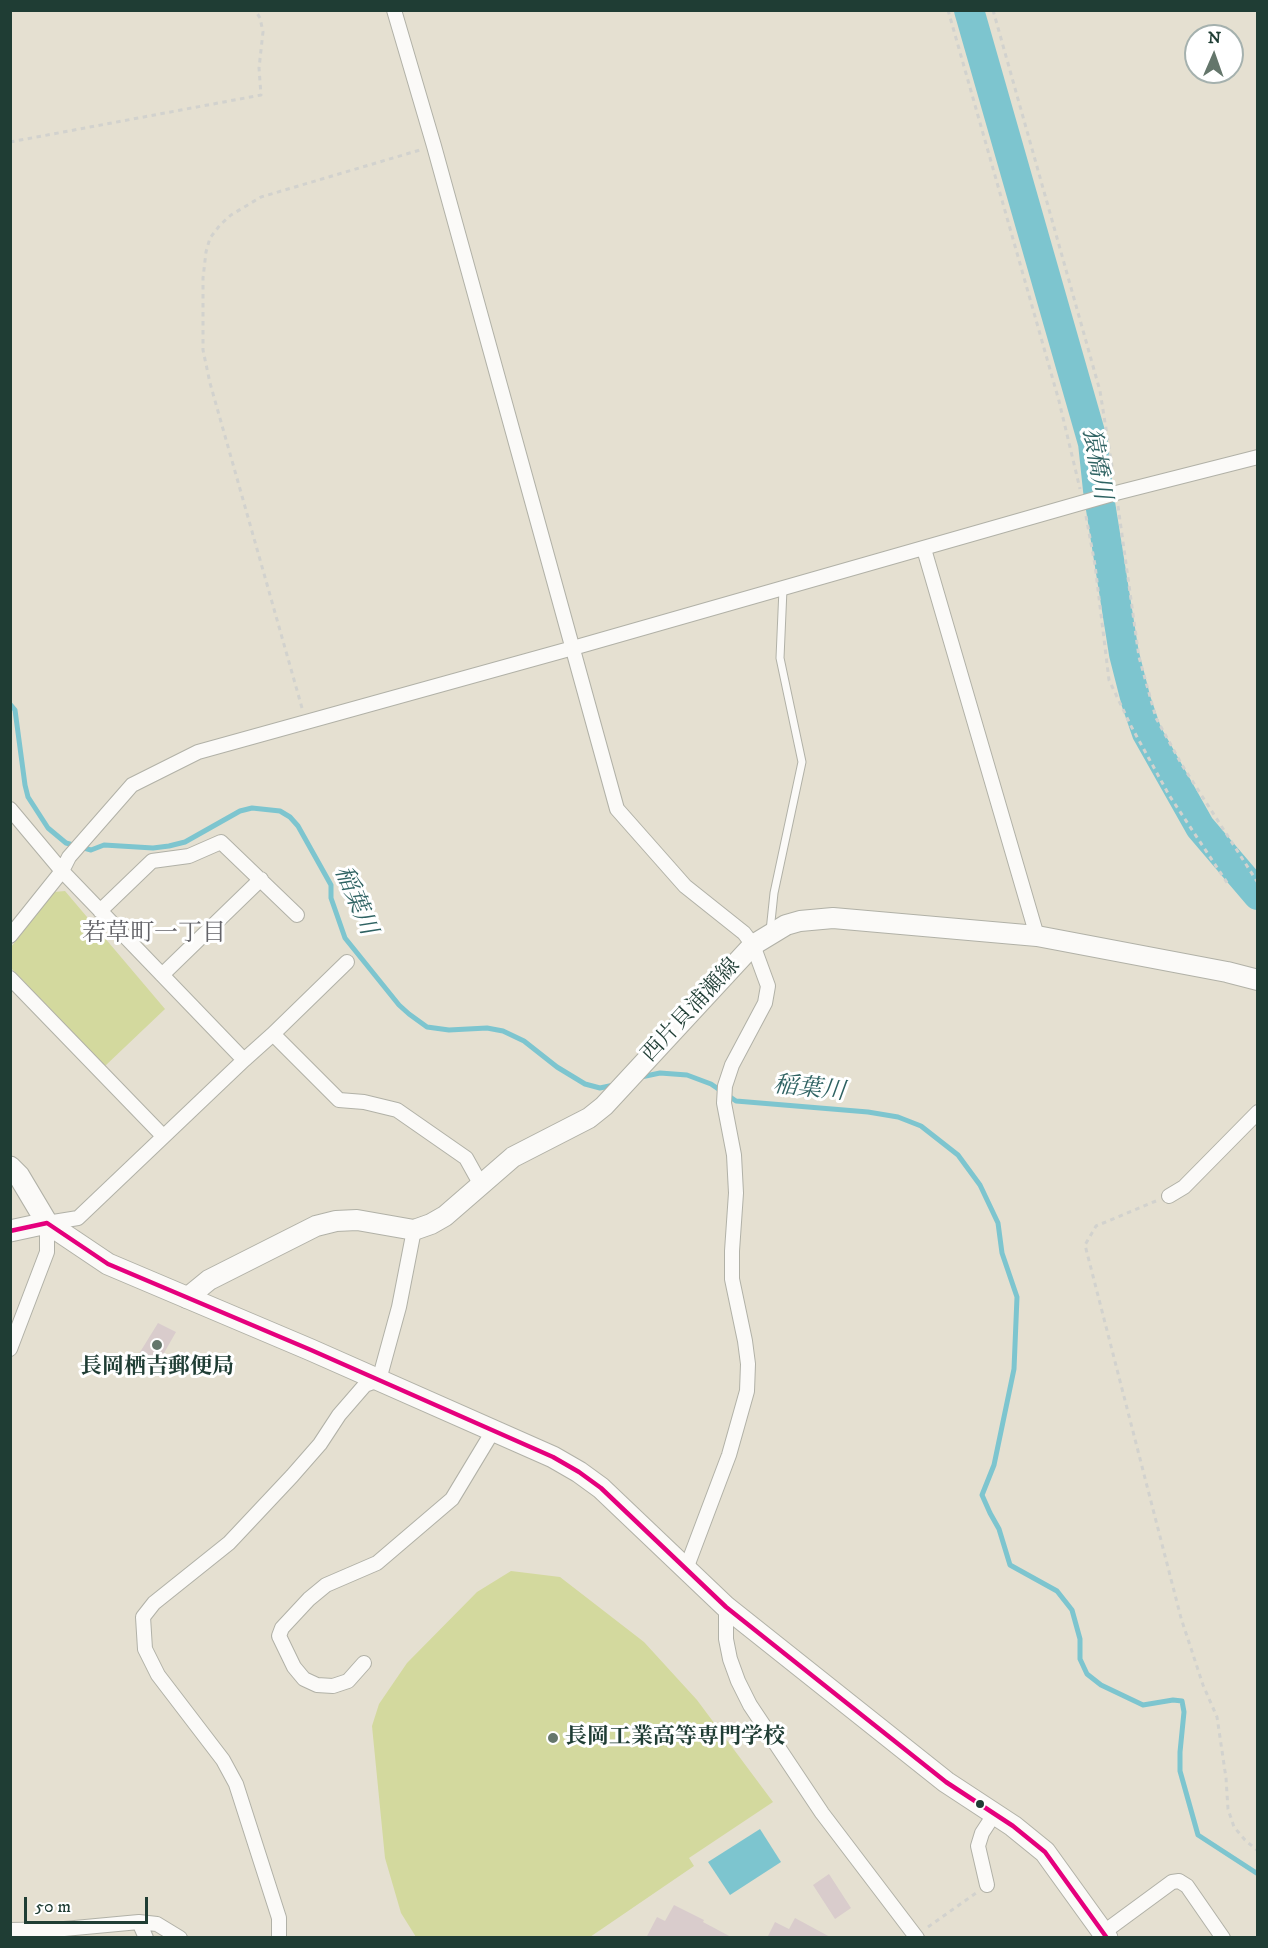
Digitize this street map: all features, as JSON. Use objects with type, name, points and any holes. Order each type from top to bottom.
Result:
[{"type":"main road","name":"西片貝浦瀬線","points":[[414,1230],[445,1216],[513,1157],[589,1118],[604,1106],[753,945],[786,925],[800,921],[833,918],[1037,936],[1227,972],[1257,980]]},
{"type":"main road","points":[[10,1167],[19,1176],[47,1223],[108,1264],[379,1380],[553,1457],[579,1472],[601,1488],[726,1607],[946,1782],[994,1813],[1045,1852],[1106,1935]]},
{"type":"main road","points":[[187,1298],[209,1280],[316,1226],[336,1221],[357,1220],[414,1230]]},
{"type":"main road","points":[[10,1231],[47,1223]]},
{"type":"street","points":[[394,10],[434,146],[617,808],[685,886],[744,933],[753,945],[768,986],[765,1004],[732,1065],[725,1086],[724,1103],[734,1155],[736,1193],[732,1280],[745,1341],[748,1364],[747,1391],[729,1455],[686,1569]]},
{"type":"street","points":[[10,936],[62,871],[69,857],[132,785],[198,752],[783,589],[1083,502],[1257,457]]},
{"type":"street","points":[[924,549],[1037,936]]},
{"type":"street","points":[[10,809],[62,871],[244,1060]]},
{"type":"street","points":[[100,911],[152,861],[189,856],[221,842],[297,915]]},
{"type":"street","points":[[162,975],[261,879]]},
{"type":"street","points":[[10,1349],[47,1252],[47,1223],[78,1218],[347,962]]},
{"type":"street","points":[[10,978],[163,1136]]},
{"type":"street","points":[[273,1034],[339,1100],[364,1102],[397,1110],[466,1158],[481,1185]]},
{"type":"street","points":[[1168,1196],[1184,1187],[1257,1112]]},
{"type":"street","points":[[279,1938],[279,1918],[236,1784],[223,1760],[158,1675],[145,1649],[143,1617],[154,1603],[230,1543],[320,1444],[339,1415],[365,1385],[379,1380],[399,1307],[414,1230]]},
{"type":"street","points":[[364,1663],[348,1681],[333,1686],[316,1685],[304,1679],[294,1667],[279,1636],[282,1628],[309,1599],[326,1585],[377,1563],[452,1499],[493,1431]]},
{"type":"street","points":[[726,1607],[726,1639],[730,1659],[750,1705],[822,1814],[916,1937]]},
{"type":"street","points":[[987,1885],[978,1846],[982,1833],[994,1813]]},
{"type":"street","points":[[1106,1935],[1172,1882],[1179,1881],[1187,1886],[1223,1938]]},
{"type":"street","points":[[139,1922],[146,1938]]},
{"type":"street","points":[[10,1930],[64,1929],[139,1922],[157,1924],[180,1938]]},
{"type":"lane","points":[[770,933],[774,892],[802,762],[780,658],[783,589]]},
{"type":"path","points":[[10,142],[261,95],[258,68],[263,32],[260,18],[255,10]]},
{"type":"path","points":[[948,10],[1059,401],[1083,502],[1095,566],[1109,680],[1169,795],[1228,884]]},
{"type":"path","points":[[993,10],[1100,390],[1109,435],[1139,657],[1156,718],[1182,765],[1257,883]]},
{"type":"path","points":[[306,721],[210,383],[203,350],[203,278],[206,252],[210,238],[220,225],[231,215],[261,197],[434,146]]},
{"type":"path","points":[[1168,1196],[1096,1226],[1084,1245],[1181,1618],[1203,1685],[1217,1718],[1228,1809],[1234,1827],[1257,1851]]},
{"type":"path","points":[[916,1937],[987,1885]]},
{"type":"green space","points":[[65,891],[165,1009],[105,1066],[11,968],[11,947],[54,892]]},
{"type":"green space","name":"長岡工業高等専門学校","points":[[511,1571],[560,1577],[644,1642],[697,1700],[773,1802],[689,1858],[694,1866],[590,1937],[416,1937],[401,1913],[385,1858],[372,1726],[379,1704],[407,1663],[477,1592]]},
{"type":"water","points":[[760,1829],[781,1862],[730,1895],[708,1862]]},
{"type":"building","points":[[158,1323],[176,1332],[156,1367],[137,1357]]},
{"type":"building","points":[[829,1874],[851,1908],[835,1919],[813,1885]]},
{"type":"building","points":[[674,1905],[733,1938],[646,1938],[657,1917],[665,1921]]},
{"type":"building","points":[[795,1918],[832,1938],[767,1938],[775,1922],[789,1929]]},
{"type":"waterway","name":"猿橋川","points":[[969,10],[1093,443],[1098,490],[1124,654],[1136,701],[1147,733],[1200,827],[1258,895]]},
{"type":"waterway","name":"稲葉川","points":[[10,704],[15,710],[28,797],[48,828],[66,843],[91,850],[104,845],[153,848],[169,846],[185,842],[240,811],[252,808],[280,811],[298,826],[331,885],[331,898],[345,938],[399,1005],[409,1014],[427,1027],[449,1030],[487,1028],[503,1031],[524,1041],[557,1067],[585,1084],[600,1088],[614,1085]]},
{"type":"waterway","name":"稲葉川","points":[[641,1077],[660,1073],[687,1075],[711,1084],[736,1101],[868,1112],[898,1117],[921,1126],[958,1155],[980,1185],[998,1223],[1002,1253],[1017,1297],[1014,1369],[994,1465],[982,1495],[999,1529],[1010,1565],[1057,1591],[1072,1610],[1080,1639],[1080,1659],[1087,1674],[1101,1685],[1143,1705],[1173,1700],[1182,1701],[1184,1712],[1180,1771],[1198,1835],[1258,1874]]},
{"type":"transit line","points":[[10,1231],[47,1223],[108,1264],[311,1350],[553,1457],[579,1472],[601,1488],[726,1607],[946,1782],[1013,1826],[1045,1852],[1107,1938]]},
{"type":"place","name":"長岡栖吉郵便局","points":[[157,1345]]},
{"type":"place","name":"長岡工業高等専門学校","points":[[553,1738]]},
{"type":"district","name":"若草町一丁目","points":[[154,935]]}]
